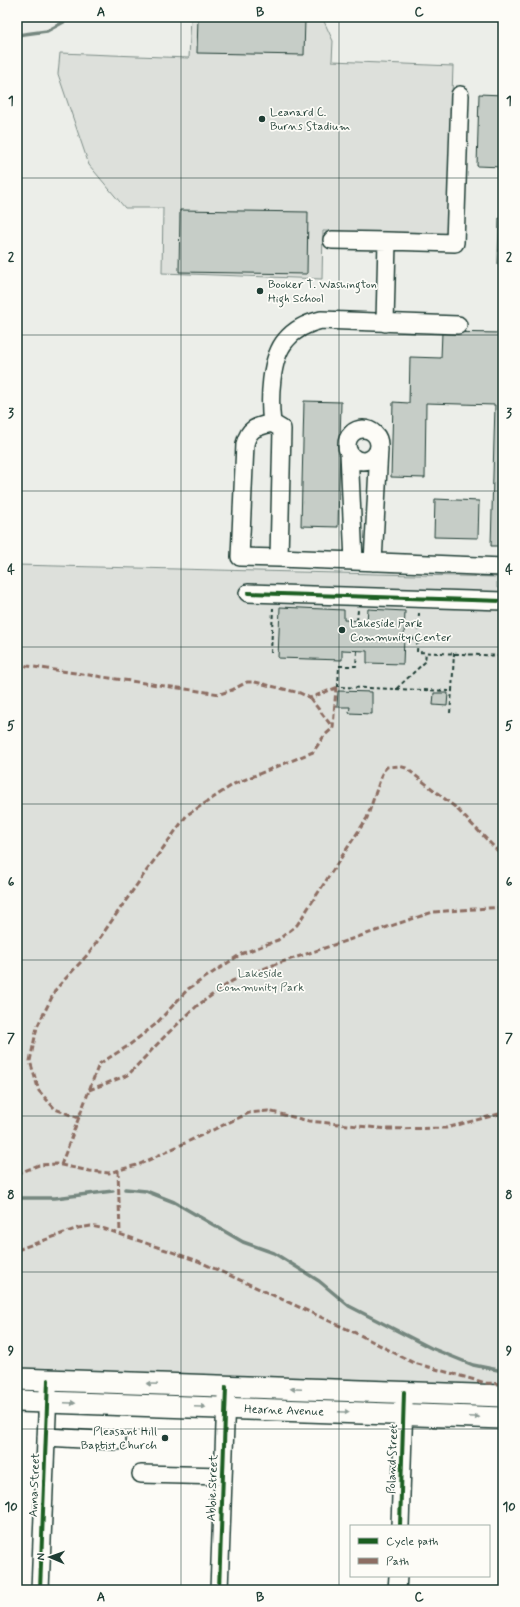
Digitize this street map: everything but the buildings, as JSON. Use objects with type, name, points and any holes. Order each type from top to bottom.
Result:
[{"type":"main road","name":"Hearne Avenue","points":[[17,1379],[503,1396]]},
{"type":"main road","name":"Hearne Avenue","points":[[17,1401],[503,1418]]},
{"type":"street","points":[[332,240],[455,243],[460,95]]},
{"type":"street","points":[[384,323],[387,241]]},
{"type":"street","points":[[272,423],[270,406],[275,363],[286,340],[309,323],[321,320],[458,325]]},
{"type":"street","points":[[279,558],[282,429],[272,423],[257,426],[247,435],[244,444],[240,557],[503,567]]},
{"type":"street","points":[[354,561],[348,447],[350,437],[353,433],[362,429],[371,431],[375,435],[379,444],[373,562]]},
{"type":"street","points":[[349,452],[357,460],[368,460],[376,454],[378,449]]},
{"type":"street","points":[[248,593],[503,601]]},
{"type":"street","name":"Anna Street","points":[[40,1590],[48,1380]]},
{"type":"street","name":"Abbie Street","points":[[219,1590],[226,1386]]},
{"type":"street","name":"Poland Street","points":[[400,1525],[404,1392]]},
{"type":"street","points":[[46,1437],[117,1441]]},
{"type":"street","points":[[140,1474],[223,1476]]},
{"type":"street","points":[[398,1577],[398,1590]]},
{"type":"path","points":[[357,621],[358,605]]},
{"type":"path","points":[[271,653],[273,606]]},
{"type":"path","points":[[418,609],[417,652],[503,656]]},
{"type":"path","points":[[404,638],[418,639]]},
{"type":"path","points":[[357,651],[356,666],[339,666],[338,687],[452,691]]},
{"type":"path","points":[[396,689],[425,662],[426,652]]},
{"type":"path","points":[[450,712],[454,653]]},
{"type":"shaded area","name":"Booker T. Washington High School","points":[[17,17],[503,17],[503,588],[497,588],[497,577],[17,565]]},
{"type":"green space","name":"Leanard C. Burns Stadium","points":[[191,17],[322,17],[333,41],[332,61],[453,66],[447,234],[323,231],[322,279],[162,273],[163,208],[125,208],[89,165],[58,74],[60,53],[189,58]]},
{"type":"green space","name":"Lakeside Community Park","points":[[17,565],[497,577],[497,588],[503,588],[503,1386],[17,1372]]},
{"type":"waterway","points":[[17,35],[47,31],[73,17]]},
{"type":"waterway","points":[[125,1189],[146,1191],[174,1202],[243,1242],[274,1253],[319,1281],[349,1306],[431,1348],[473,1365],[503,1371]]},
{"type":"waterway","points":[[17,1198],[55,1198],[113,1191]]},
{"type":"marked path","points":[[17,662],[27,666],[220,694],[232,690],[247,682],[255,682],[300,693],[310,698],[338,687]]},
{"type":"marked path","points":[[79,1118],[55,1109],[39,1091],[30,1061],[37,1027],[56,989],[90,952],[187,815],[234,784],[313,752],[324,736],[333,728],[336,688]]},
{"type":"marked path","points":[[310,698],[333,728]]},
{"type":"marked path","points":[[61,1165],[99,1064],[128,1046],[156,1024],[188,989],[241,954],[278,940],[297,925],[367,818],[383,771],[387,767],[399,766],[406,768],[455,807],[499,852],[503,859]]},
{"type":"marked path","points":[[89,1090],[128,1075],[166,1035],[198,1005],[232,981],[276,964],[433,912],[503,907]]},
{"type":"marked path","points":[[17,1174],[39,1165],[56,1164],[90,1171],[109,1173],[140,1164],[249,1113],[268,1111],[309,1121],[388,1129],[446,1128],[503,1113]]},
{"type":"marked path","points":[[118,1170],[120,1233]]},
{"type":"marked path","points":[[17,1250],[78,1228],[91,1226],[105,1229],[198,1261],[358,1334],[414,1363],[486,1383],[503,1384]]},
{"type":"cycle path","points":[[248,593],[503,601]]},
{"type":"cycle path","points":[[40,1590],[48,1380]]},
{"type":"cycle path","points":[[219,1590],[226,1387]]},
{"type":"cycle path","points":[[400,1525],[404,1392]]},
{"type":"place","name":"Leanard C. Burns Stadium","points":[[262,119]]},
{"type":"place","name":"Booker T. Washington High School","points":[[260,291]]},
{"type":"place","name":"Lakeside Park Community Center","points":[[342,630]]},
{"type":"place","name":"Pleasant Hill Baptist Church","points":[[165,1438]]}]
